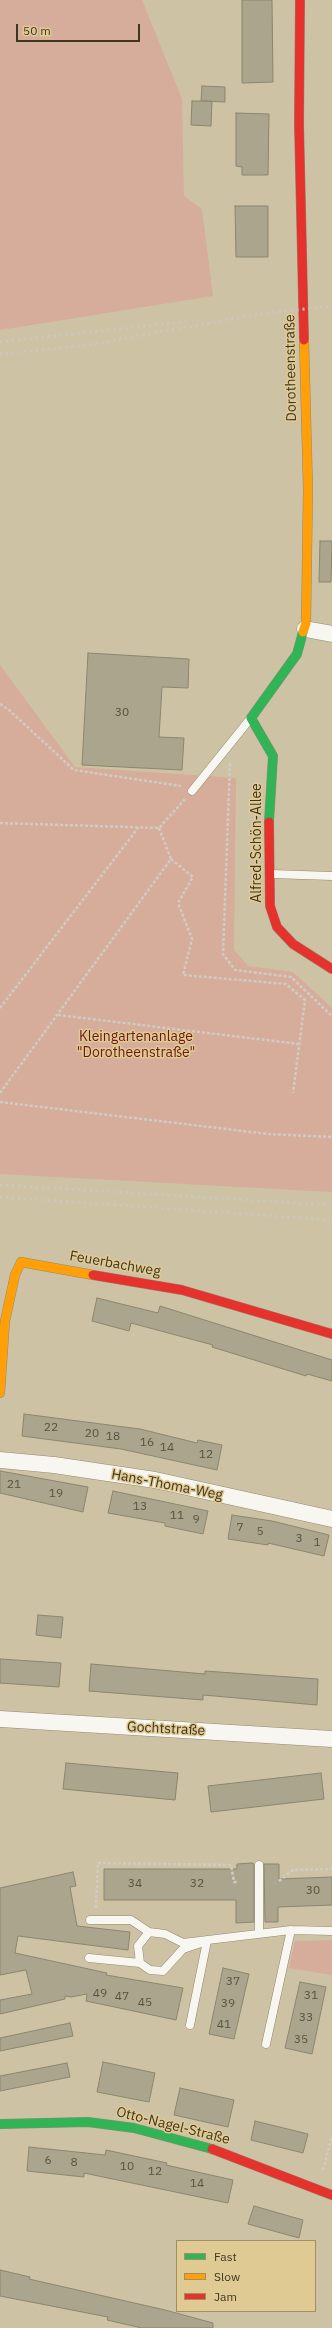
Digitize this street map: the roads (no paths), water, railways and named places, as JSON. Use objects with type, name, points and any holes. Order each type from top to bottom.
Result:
[{"type":"street","name":"Dorotheenstraße","points":[[250,718],[297,654],[305,629],[308,489],[299,124],[300,0]]},
{"type":"street","points":[[305,629],[332,634]]},
{"type":"street","name":"Alfred-Schön-Allee","points":[[250,718],[273,756],[268,827],[270,906],[277,927],[293,944],[332,969]]},
{"type":"street","name":"Feuerbachweg","points":[[0,1394],[5,1321],[15,1275],[21,1262],[182,1290],[332,1334]]},
{"type":"street","name":"Hans-Thoma-Weg","points":[[0,1460],[54,1465],[155,1480],[332,1519]]},
{"type":"street","name":"Gochtstraße","points":[[0,1719],[332,1739]]},
{"type":"street","name":"Otto-Nagel-Straße","points":[[0,2124],[88,2122],[134,2128],[227,2153],[318,2188],[332,2195]]},
{"type":"lane","points":[[192,791],[250,718]]},
{"type":"lane","points":[[268,874],[332,876]]},
{"type":"lane","points":[[259,1865],[259,1933]]},
{"type":"lane","points":[[93,1920],[131,1920],[149,1932],[165,1934],[184,1943],[291,1930],[332,1931]]},
{"type":"lane","points":[[266,2044],[291,1930]]},
{"type":"lane","points":[[140,1963],[138,1946],[149,1932]]},
{"type":"lane","points":[[89,1958],[140,1963],[150,1970],[163,1971],[183,1949],[207,1941]]},
{"type":"lane","points":[[190,2025],[207,1941]]},
{"type":"railway","points":[[0,354],[88,345],[260,314],[332,306]]},
{"type":"railway","points":[[0,342],[191,321]]},
{"type":"railway","points":[[0,1185],[332,1205]]},
{"type":"railway","points":[[0,1197],[332,1220]]},
{"type":"park label","name":"Kleingartenanlage \"Dorotheenstraße\"","points":[[136,1046]]}]
